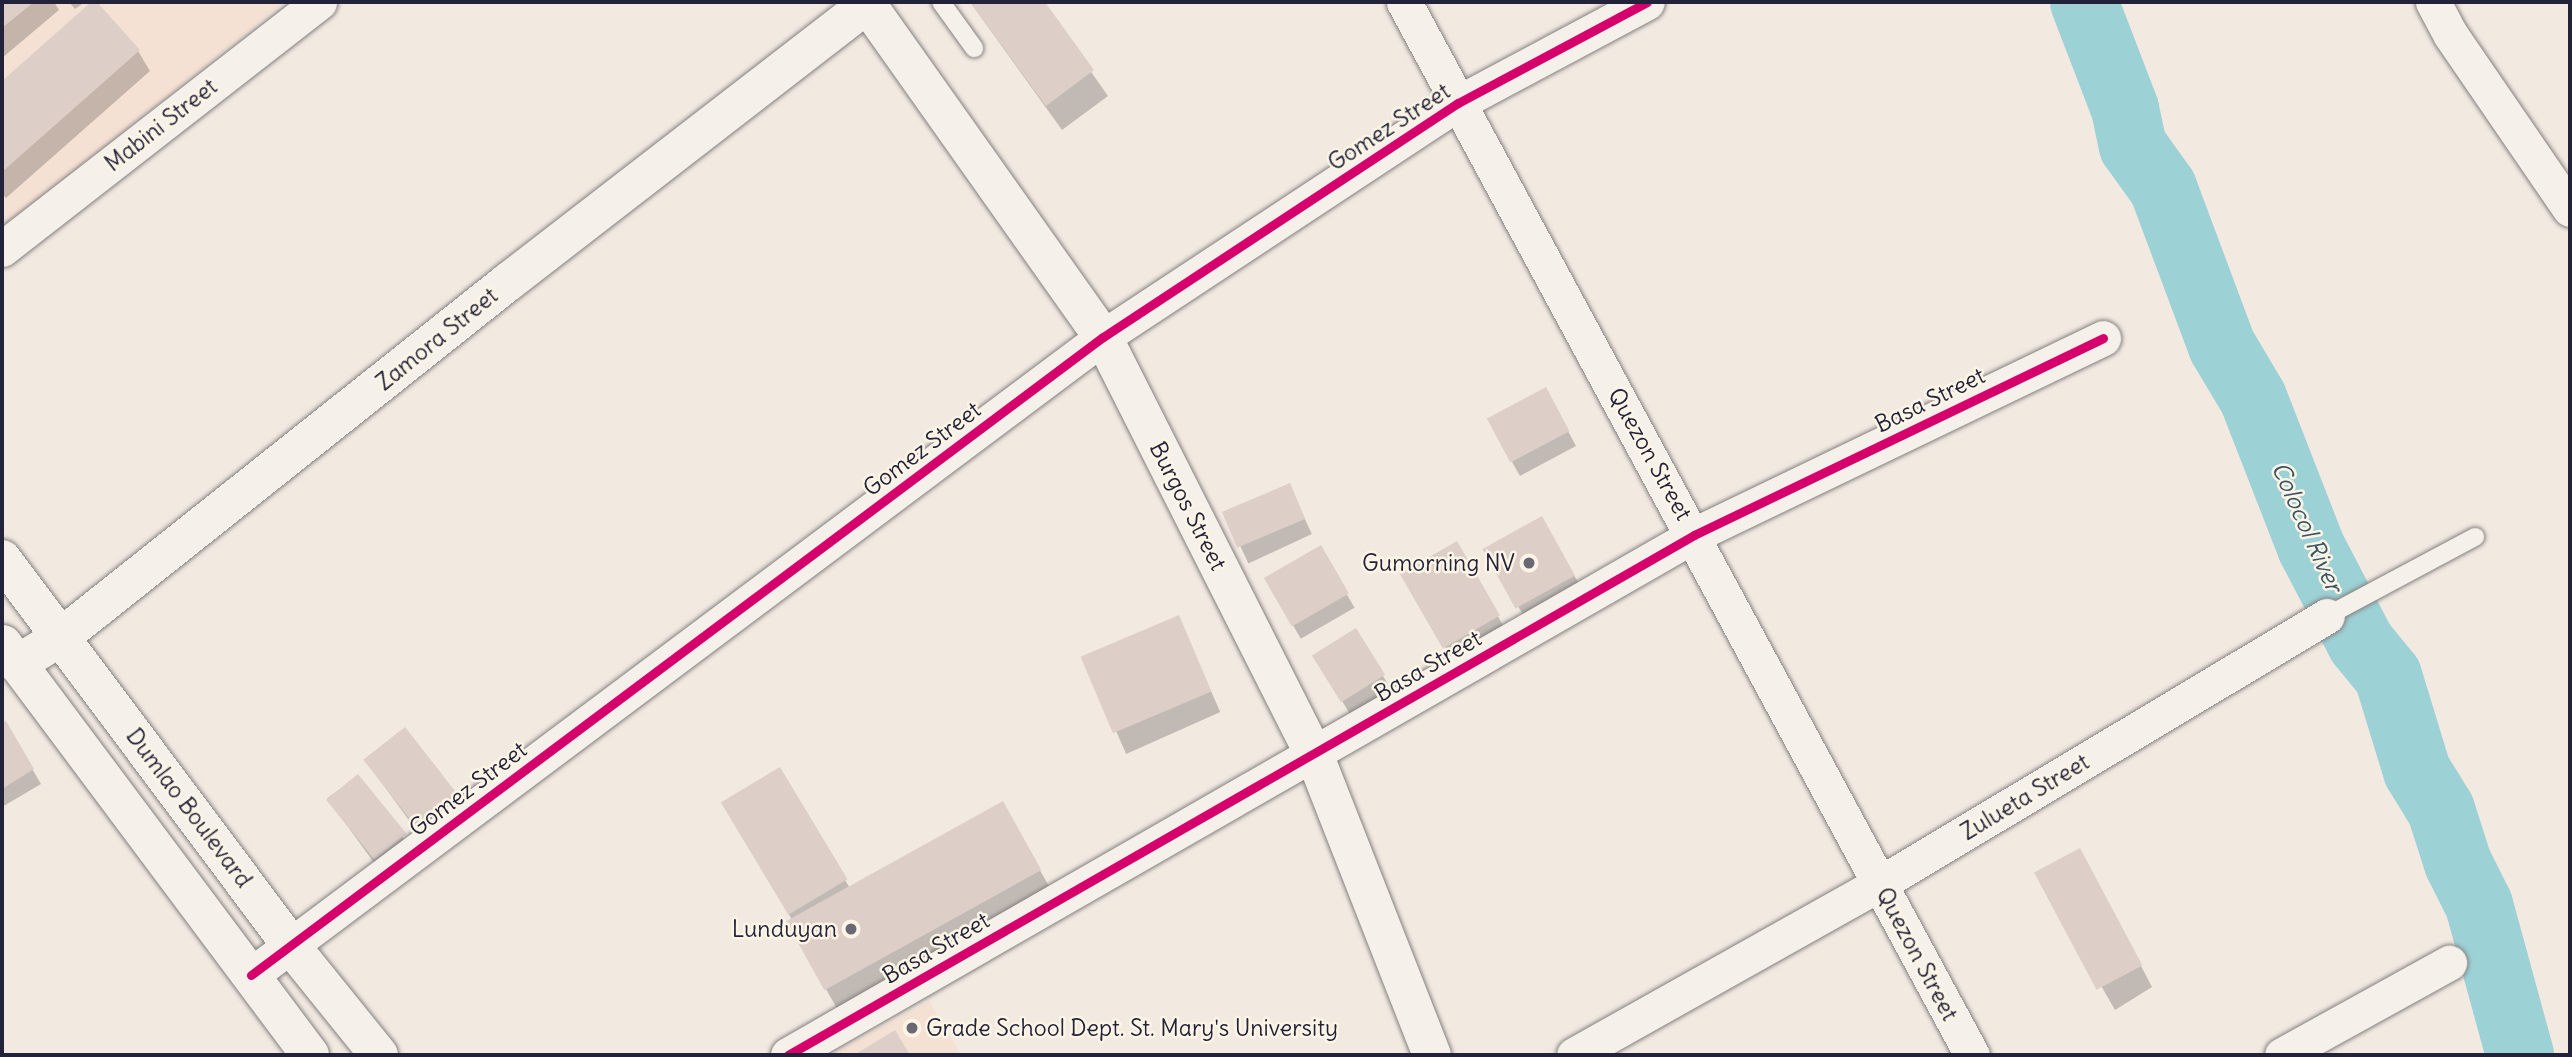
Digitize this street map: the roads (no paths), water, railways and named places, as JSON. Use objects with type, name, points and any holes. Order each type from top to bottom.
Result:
[{"type":"street","name":"Mabini Street","points":[[2,248],[319,2]]},
{"type":"street","name":"Quezon Street","points":[[1404,2],[1694,535],[1972,1055]]},
{"type":"street","name":"Gomez Street","points":[[251,975],[1103,337],[1458,103],[1647,2]]},
{"type":"street","points":[[2432,2],[2450,34],[2570,209]]},
{"type":"street","name":"Burgos Street","points":[[867,3],[1103,337],[1314,754],[1432,1055]]},
{"type":"street","name":"Zamora Street","points":[[7,659],[61,637],[508,282],[867,3]]},
{"type":"street","name":"Basa Street","points":[[788,1055],[1694,535],[2103,338]]},
{"type":"street","name":"Dumlao Boulevard","points":[[2,559],[292,946],[379,1055]]},
{"type":"street","name":"Zulueta Street","points":[[1574,1055],[1879,884],[2327,616]]},
{"type":"street","points":[[7,659],[310,1055]]},
{"type":"street","points":[[2283,1055],[2449,963]]},
{"type":"lane","points":[[941,2],[974,48]]},
{"type":"lane","name":"Zulueta Street","points":[[2327,616],[2475,537]]},
{"type":"waterway","name":"Colocol River","points":[[2084,2],[2125,109],[2133,146],[2163,188],[2222,346],[2253,398],[2311,547],[2361,643],[2388,676],[2417,771],[2441,810],[2458,863],[2479,905],[2520,1055]]},
{"type":"place","name":"Gumorning NV","points":[[1529,563]]},
{"type":"place","name":"Lunduyan","points":[[851,929]]},
{"type":"place","name":"Grade School Dept. St. Mary's University","points":[[912,1028]]}]
